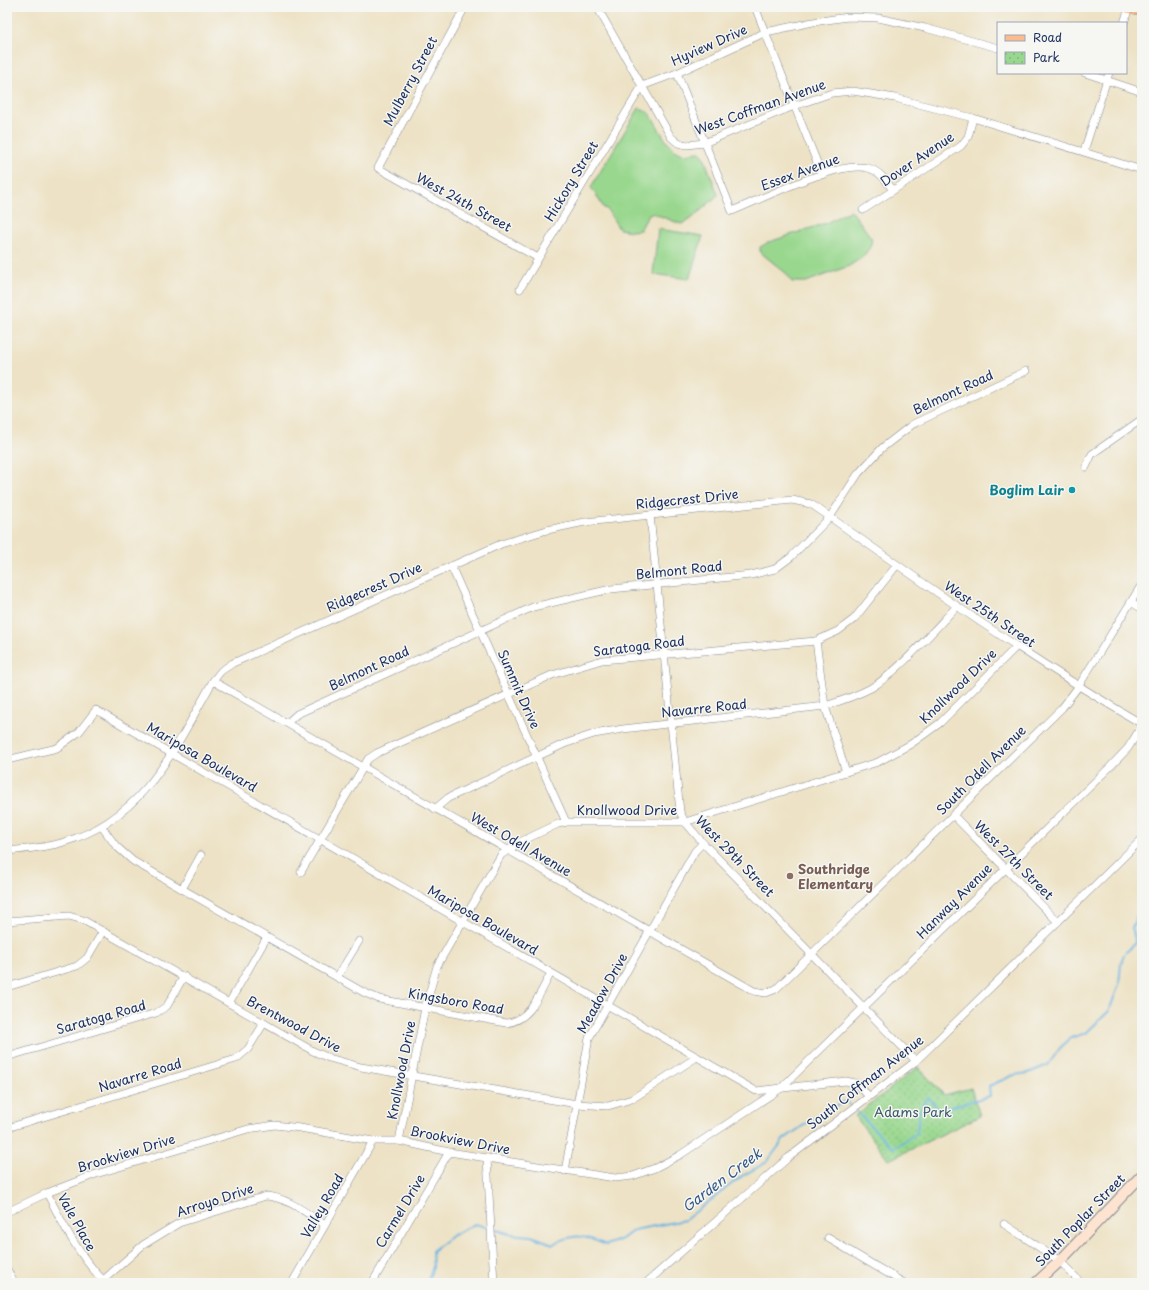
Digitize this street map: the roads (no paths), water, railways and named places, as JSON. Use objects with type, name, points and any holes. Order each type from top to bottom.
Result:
[{"type":"main road","points":[[1128,7],[1142,10]]},
{"type":"main road","name":"South Poplar Street","points":[[1036,1283],[1060,1261],[1142,1175]]},
{"type":"street","name":"Mulberry Street","points":[[378,168],[465,7]]},
{"type":"street","name":"West Coffman Avenue","points":[[597,7],[671,137],[678,143],[687,145],[704,143],[794,106],[832,93],[852,91],[895,98],[972,118],[1084,151],[1142,170]]},
{"type":"street","points":[[754,7],[766,32],[822,175]]},
{"type":"street","points":[[1124,22],[1128,7]]},
{"type":"street","name":"Hyview Drive","points":[[642,86],[677,73],[766,32],[813,22],[848,17],[878,18],[925,28],[997,48]]},
{"type":"street","points":[[677,73],[704,143]]},
{"type":"street","points":[[1093,74],[1108,76],[1142,92]]},
{"type":"street","points":[[1084,151],[1108,76]]},
{"type":"street","name":"Hickory Street","points":[[520,289],[642,86]]},
{"type":"street","name":"Dover Avenue","points":[[863,210],[961,146],[968,137],[972,118]]},
{"type":"street","name":"Essex Avenue","points":[[704,143],[732,211],[822,175],[847,167],[868,168],[878,173],[893,190]]},
{"type":"street","name":"West 24th Street","points":[[378,168],[538,258]]},
{"type":"street","name":"Belmont Road","points":[[287,724],[297,714],[479,630],[533,607],[566,598],[611,589],[656,586],[751,575],[775,569],[791,557],[830,517],[858,474],[882,448],[913,424],[1026,371]]},
{"type":"street","points":[[1086,467],[1092,454],[1142,419]]},
{"type":"street","name":"Ridgecrest Drive","points":[[7,851],[63,843],[102,827],[133,804],[154,780],[172,753],[213,681],[221,671],[233,663],[501,544],[546,530],[585,522],[792,500],[810,504],[830,517]]},
{"type":"street","name":"West 29th Street","points":[[650,515],[680,812],[685,822],[703,843],[916,1060]]},
{"type":"street","name":"West 25th Street","points":[[830,517],[1016,647],[1078,687],[1142,725]]},
{"type":"street","name":"Saratoga Road","points":[[301,872],[322,839],[368,759],[376,754],[552,675],[602,660],[816,641],[838,631],[854,619],[897,565]]},
{"type":"street","name":"Summit Drive","points":[[451,566],[566,822]]},
{"type":"street","name":"South Odell Avenue","points":[[812,953],[1062,708],[1078,687],[1142,584]]},
{"type":"street","points":[[1131,602],[1142,609]]},
{"type":"street","name":"Navarre Road","points":[[435,809],[448,798],[537,758],[564,744],[594,734],[825,706],[862,692],[882,680],[957,606]]},
{"type":"street","points":[[816,641],[825,706],[846,772]]},
{"type":"street","name":"Knollwood Drive","points":[[399,1141],[413,1076],[425,1008],[436,966],[501,855],[520,842],[558,824],[566,822],[685,822],[878,762],[925,735],[940,723],[1016,647]]},
{"type":"street","name":"West Odell Avenue","points":[[213,681],[754,991],[766,993],[776,989],[812,953]]},
{"type":"street","name":"Mariposa Boulevard","points":[[7,760],[57,748],[79,732],[96,710],[322,839],[551,974],[756,1091],[846,1081],[855,1083],[868,1095]]},
{"type":"street","name":"Hanway Avenue","points":[[780,1089],[1112,765],[1128,748],[1142,725]]},
{"type":"street","name":"West 27th Street","points":[[953,815],[1058,922]]},
{"type":"street","name":"Kingsboro Road","points":[[102,827],[110,840],[124,855],[266,937],[379,999],[506,1023],[514,1022],[527,1014],[551,974]]},
{"type":"street","name":"South Coffman Avenue","points":[[646,1283],[788,1158],[845,1115],[868,1095],[916,1060],[1142,839]]},
{"type":"street","name":"Meadow Drive","points":[[565,1171],[589,1038],[695,851],[703,843]]},
{"type":"street","points":[[182,889],[201,855]]},
{"type":"street","name":"Brentwood Drive","points":[[7,922],[68,916],[83,920],[184,976],[264,1023],[328,1058],[344,1064],[577,1104],[608,1106],[632,1098],[697,1057]]},
{"type":"street","points":[[7,987],[77,966],[87,958],[103,931]]},
{"type":"street","points":[[229,1003],[266,937]]},
{"type":"street","points":[[337,977],[359,941]]},
{"type":"street","name":"Saratoga Road","points":[[7,1057],[156,1013],[167,1006],[184,976]]},
{"type":"street","name":"Navarre Road","points":[[7,1128],[236,1059],[248,1049],[264,1023]]},
{"type":"street","name":"Brookview Drive","points":[[7,1212],[47,1193],[96,1174],[248,1129],[281,1126],[373,1141],[399,1141],[449,1152],[565,1171],[615,1178],[632,1176],[655,1168],[680,1155],[780,1089]]},
{"type":"street","name":"Valley Road","points":[[292,1283],[373,1141]]},
{"type":"street","name":"Carmel Drive","points":[[372,1283],[449,1152]]},
{"type":"street","points":[[487,1158],[489,1218],[494,1283]]},
{"type":"street","name":"Vale Place","points":[[47,1193],[76,1248],[102,1282]]},
{"type":"street","name":"Arroyo Drive","points":[[102,1282],[143,1245],[179,1223],[266,1196],[275,1197],[287,1202],[325,1225]]},
{"type":"street","points":[[1004,1224],[1060,1261],[1081,1283]]},
{"type":"street","points":[[828,1238],[904,1283]]},
{"type":"street","points":[[7,1269],[14,1283]]},
{"type":"waterway","name":"Garden Creek","points":[[493,1229],[510,1234],[531,1236],[553,1244],[568,1238],[585,1237],[606,1245],[622,1239],[634,1230],[685,1220],[742,1176],[767,1162],[784,1139],[823,1112],[846,1101],[893,1148],[917,1133],[919,1112],[928,1097],[939,1110],[990,1096],[989,1086],[1014,1075],[1028,1073],[1048,1065],[1060,1048],[1071,1038],[1086,1033],[1109,1011],[1119,984],[1121,964],[1124,954],[1136,943],[1132,928],[1142,904]]},
{"type":"waterway","name":"Garden Creek","points":[[427,1283],[433,1267],[432,1251],[453,1235],[475,1224],[489,1228]]},
{"type":"place","name":"Boglim Lair","points":[[1072,490]]},
{"type":"place","name":"Southridge Elementary","points":[[790,876]]},
{"type":"park label","name":"Adams Park","points":[[913,1112]]}]
